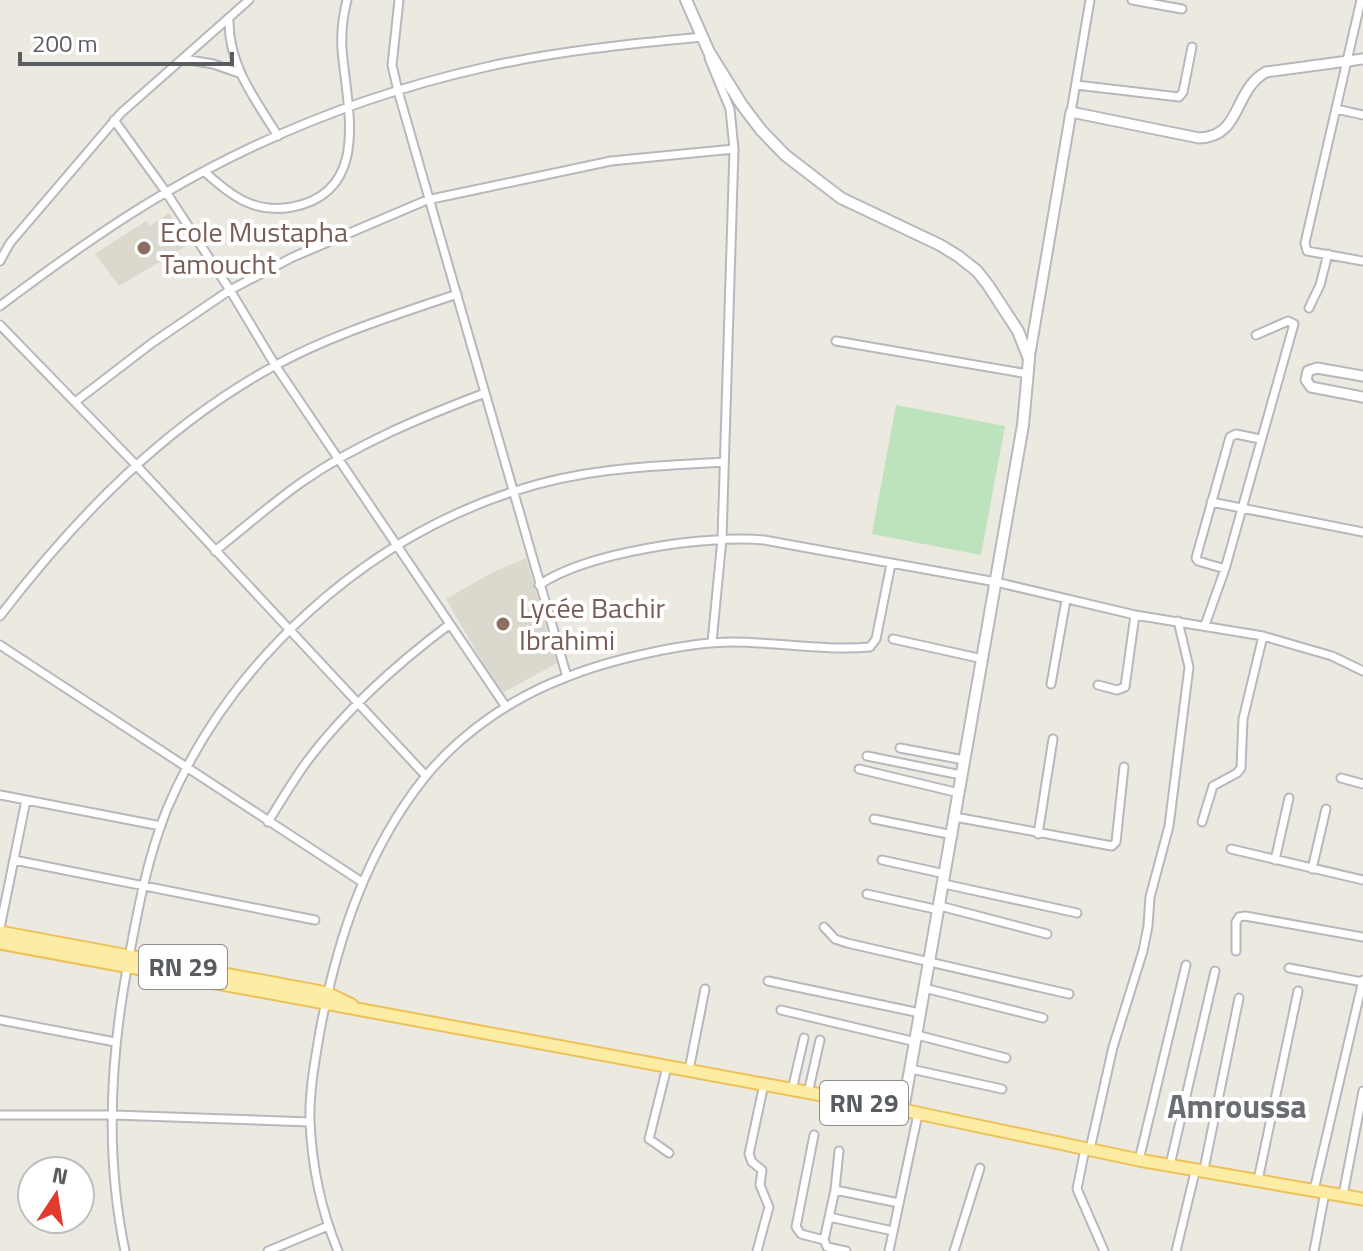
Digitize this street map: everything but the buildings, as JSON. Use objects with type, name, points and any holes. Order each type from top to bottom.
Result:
[{"type":"main road","points":[[686,0],[709,52],[761,130],[814,179],[841,198],[940,245],[977,271],[1018,331],[1029,359],[1023,425],[903,1110]]},
{"type":"main road","name":"RN 29","points":[[0,930],[128,962]]},
{"type":"main road","name":"RN 29","points":[[0,943],[128,962],[326,999],[363,1010],[903,1110],[1139,1160],[1363,1199]]},
{"type":"street","points":[[0,261],[10,243],[114,120],[249,0]]},
{"type":"street","points":[[205,172],[228,193],[255,206],[285,208],[312,200],[335,181],[349,152],[352,134],[342,46],[347,0]]},
{"type":"street","points":[[399,0],[392,65],[398,91],[567,677]]},
{"type":"street","points":[[1029,359],[1090,0]]},
{"type":"street","points":[[1132,0],[1182,9]]},
{"type":"street","points":[[1361,0],[1305,243],[1307,251],[1363,261]]},
{"type":"street","points":[[229,18],[231,46],[239,73],[278,136]]},
{"type":"street","points":[[0,306],[76,250],[166,192],[278,136],[349,107],[484,67],[549,55],[702,37]]},
{"type":"street","points":[[1076,85],[1179,97],[1183,92],[1192,47]]},
{"type":"street","points":[[709,52],[711,67],[732,117],[734,149],[722,539],[712,642]]},
{"type":"street","points":[[184,59],[239,73]]},
{"type":"street","points":[[1071,112],[1199,138],[1214,138],[1223,133],[1230,123],[1255,78],[1266,72],[1363,59]]},
{"type":"street","points":[[1336,109],[1363,115]]},
{"type":"street","points":[[114,120],[166,192],[275,365],[506,707]]},
{"type":"street","points":[[75,402],[139,352],[230,290],[293,257],[427,200],[611,161],[734,149]]},
{"type":"street","points":[[1309,308],[1320,285],[1328,254]]},
{"type":"street","points":[[0,616],[64,535],[136,465],[202,414],[275,365],[372,323],[457,294]]},
{"type":"street","points":[[1205,625],[1243,509],[1294,324],[1288,321],[1256,335]]},
{"type":"street","points":[[0,325],[136,465],[426,776]]},
{"type":"street","points":[[836,341],[1028,374]]},
{"type":"street","points":[[1363,376],[1317,368],[1308,371],[1306,380],[1311,387],[1363,397]]},
{"type":"street","points":[[215,551],[303,482],[340,459],[416,420],[485,393]]},
{"type":"street","points":[[1225,569],[1196,558],[1211,502],[1230,437],[1236,434],[1260,439]]},
{"type":"street","points":[[125,1251],[119,1224],[114,1115],[115,1042],[128,962],[161,826],[187,769],[230,701],[290,631],[337,587],[398,544],[451,517],[514,491],[565,476],[611,468],[724,462]]},
{"type":"street","points":[[1211,502],[1363,532]]},
{"type":"street","points":[[539,585],[555,574],[613,557],[722,539],[764,540],[996,582],[1135,615],[1263,636],[1332,656],[1363,671]]},
{"type":"street","points":[[338,1251],[319,1193],[310,1122],[326,999],[362,882],[395,819],[426,776],[479,725],[506,707],[567,677],[596,667],[712,642],[870,647],[876,639],[891,564]]},
{"type":"street","points":[[1051,684],[1066,600]]},
{"type":"street","points":[[1098,685],[1117,690],[1125,687],[1135,615]]},
{"type":"street","points":[[1104,1251],[1077,1189],[1113,1047],[1143,951],[1150,897],[1169,826],[1189,667],[1178,621]]},
{"type":"street","points":[[268,822],[307,761],[358,703],[410,655],[450,624]]},
{"type":"street","points":[[1202,822],[1213,786],[1241,768],[1243,719],[1263,636]]},
{"type":"street","points":[[893,639],[983,659]]},
{"type":"street","points":[[0,645],[362,882]]},
{"type":"street","points":[[1038,834],[1053,739]]},
{"type":"street","points":[[900,748],[964,760]]},
{"type":"street","points":[[867,756],[961,775]]},
{"type":"street","points":[[955,817],[1112,846],[1116,842],[1124,767]]},
{"type":"street","points":[[859,769],[959,793]]},
{"type":"street","points":[[1341,778],[1363,784]]},
{"type":"street","points":[[0,795],[161,826]]},
{"type":"street","points":[[1275,860],[1289,798]]},
{"type":"street","points":[[0,930],[26,800]]},
{"type":"street","points":[[1312,869],[1326,809]]},
{"type":"street","points":[[874,819],[953,835]]},
{"type":"street","points":[[1231,849],[1363,880]]},
{"type":"street","points":[[14,860],[315,920]]},
{"type":"street","points":[[882,860],[1077,913]]},
{"type":"street","points":[[867,894],[1047,934]]},
{"type":"street","points":[[1236,951],[1236,922],[1239,917],[1245,916],[1363,937]]},
{"type":"street","points":[[824,927],[835,939],[847,943],[1069,994]]},
{"type":"street","points":[[1139,1160],[1186,965]]},
{"type":"street","points":[[1289,968],[1363,981],[1319,1191],[1314,1251]]},
{"type":"street","points":[[1170,1165],[1215,971]]},
{"type":"street","points":[[768,981],[920,1013]]},
{"type":"street","points":[[924,988],[1043,1018]]},
{"type":"street","points":[[689,1070],[705,989]]},
{"type":"street","points":[[1258,1180],[1298,991]]},
{"type":"street","points":[[1176,1251],[1200,1169],[1239,998]]},
{"type":"street","points":[[781,1010],[1006,1058]]},
{"type":"street","points":[[0,1020],[115,1042]]},
{"type":"street","points":[[792,1090],[804,1038]]},
{"type":"street","points":[[808,1093],[820,1040]]},
{"type":"street","points":[[667,1067],[649,1139],[669,1153]]},
{"type":"street","points":[[911,1069],[1002,1089]]},
{"type":"street","points":[[757,1251],[769,1207],[760,1185],[762,1170],[752,1162],[749,1154],[764,1084]]},
{"type":"street","points":[[1343,1195],[1363,1091]]},
{"type":"street","points":[[889,1251],[918,1114]]},
{"type":"street","points":[[0,1115],[114,1115],[310,1122]]},
{"type":"street","points":[[814,1135],[796,1227],[801,1234],[824,1240]]},
{"type":"street","points":[[839,1151],[835,1190],[824,1240],[827,1247],[846,1251]]},
{"type":"street","points":[[954,1251],[980,1168]]},
{"type":"street","points":[[835,1190],[899,1203]]},
{"type":"street","points":[[829,1217],[893,1231]]},
{"type":"street","points":[[268,1251],[328,1226]]},
{"type":"shaded area","name":"Ecole Mustapha Tamoucht","points":[[169,213],[188,245],[119,286],[95,254],[146,221],[150,226]]},
{"type":"shaded area","name":"Lycée Bachir Ibrahimi","points":[[526,558],[557,663],[501,694],[446,599],[491,573]]},
{"type":"green space","points":[[896,405],[1005,426],[981,555],[872,534]]},
{"type":"place","name":"Ecole Mustapha Tamoucht","points":[[144,248]]},
{"type":"place","name":"Lycée Bachir Ibrahimi","points":[[503,624]]},
{"type":"district","name":"Amroussa","points":[[1237,1107]]}]
